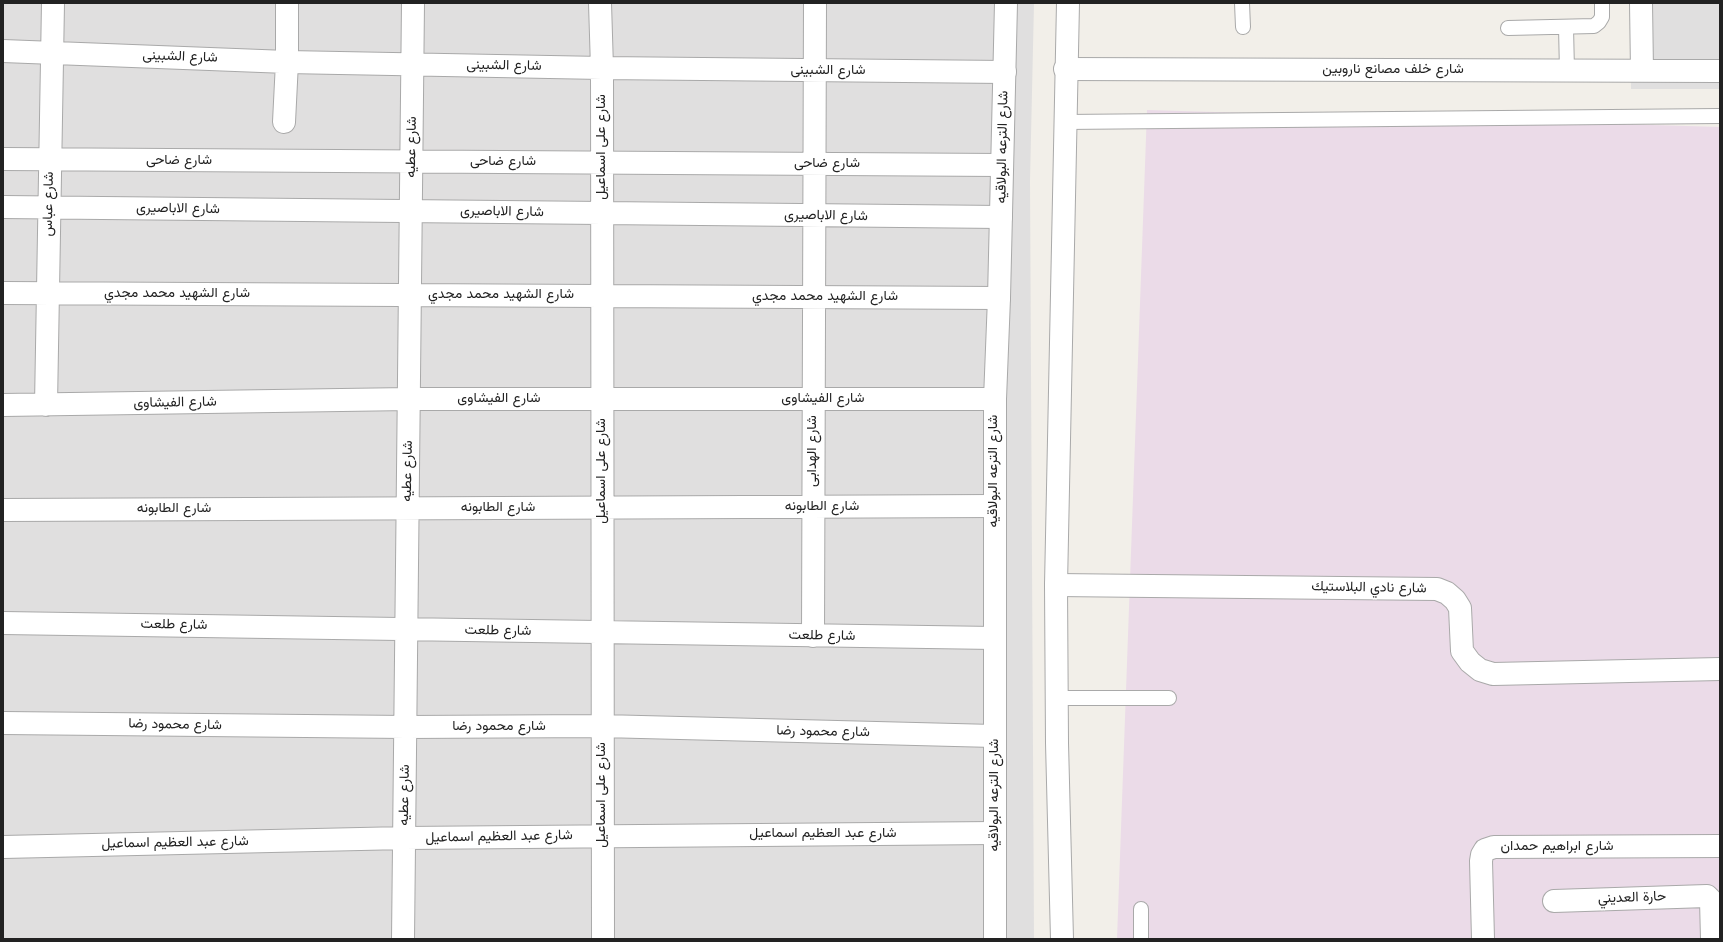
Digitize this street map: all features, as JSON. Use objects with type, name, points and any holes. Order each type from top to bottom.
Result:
[{"type":"street","name":"شارع عباس","points":[[46,405],[53,3]]},
{"type":"street","points":[[284,122],[287,62],[287,3]]},
{"type":"street","name":"شارع عطيه","points":[[403,939],[414,3]]},
{"type":"street","name":"شارع على اسماعيل","points":[[600,3],[602,68],[603,939]]},
{"type":"street","name":"شارع الهدابى","points":[[813,636],[815,3]]},
{"type":"street","name":"شارع الترعه البولاقيه","points":[[995,939],[995,399],[1006,3]]},
{"type":"street","points":[[1062,939],[1056,585],[1064,122],[1068,3]]},
{"type":"street","points":[[1641,3],[1642,71]]},
{"type":"street","name":"شارع الشبينى","points":[[3,52],[52,52],[287,62],[815,71],[1004,72]]},
{"type":"street","name":"شارع خلف مصانع ناروبين","points":[[1066,69],[1720,71]]},
{"type":"street","name":"شارع ضاحى","points":[[3,159],[1002,165]]},
{"type":"street","name":"شارع الاباصيرى","points":[[3,207],[1001,218]]},
{"type":"street","name":"شارع الشهيد محمد مجدي","points":[[3,293],[999,298]]},
{"type":"street","name":"شارع الفيشاوى","points":[[3,405],[409,399],[995,399]]},
{"type":"street","name":"شارع الطابونه","points":[[3,510],[994,506]]},
{"type":"street","name":"شارع نادي البلاستيك","points":[[1056,585],[1436,589],[1446,593],[1455,600],[1460,608],[1462,651],[1470,662],[1480,670],[1493,674],[1720,669]]},
{"type":"street","name":"شارع طلعت","points":[[3,623],[994,638]]},
{"type":"street","name":"شارع محمود رضا","points":[[3,723],[406,727],[602,726],[994,736]]},
{"type":"street","name":"شارع عبد العظيم اسماعيل","points":[[3,847],[405,838],[995,833]]},
{"type":"street","name":"شارع ابراهيم حمدان","points":[[1483,939],[1481,861],[1485,850],[1494,847],[1720,846]]},
{"type":"street","name":"حارة العديني","points":[[1554,901],[1707,896],[1709,897],[1712,939]]},
{"type":"lane","points":[[1242,3],[1243,28]]},
{"type":"lane","points":[[1508,28],[1594,26],[1602,17],[1602,3]]},
{"type":"lane","points":[[1566,27],[1567,71]]},
{"type":"lane","points":[[1064,122],[1720,116]]},
{"type":"lane","points":[[1057,698],[1169,698]]},
{"type":"lane","points":[[1141,909],[1141,939]]},
{"type":"shaded area","points":[[3,3],[1034,3],[1030,181],[1034,939],[3,939]]},
{"type":"shaded area","points":[[1630,3],[1720,3],[1720,89],[1631,89]]},
{"type":"shaded area","points":[[1147,110],[1720,127],[1720,939],[1117,939]]}]
